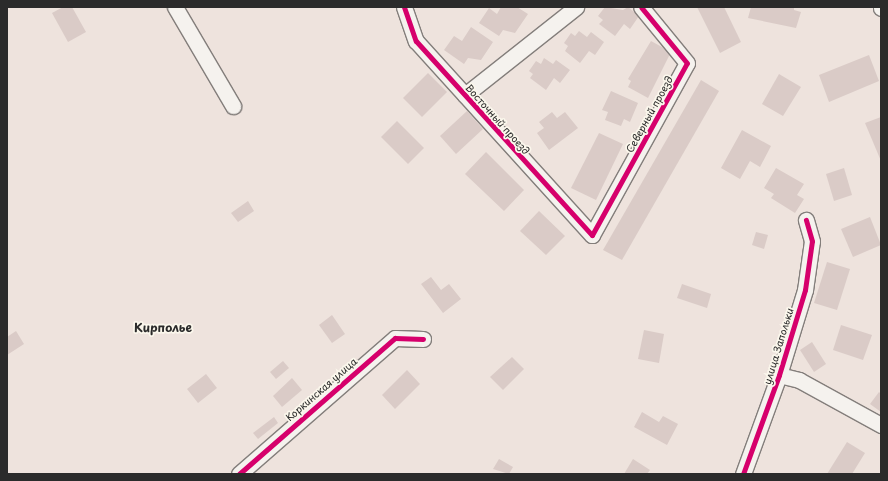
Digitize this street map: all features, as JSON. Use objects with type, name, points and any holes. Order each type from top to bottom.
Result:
[{"type":"street","points":[[175,7],[233,106]]},
{"type":"street","name":"Восточный проезд","points":[[404,7],[416,41],[592,235]]},
{"type":"street","points":[[465,95],[576,7]]},
{"type":"street","name":"Северный проезд","points":[[592,235],[687,63],[642,7]]},
{"type":"street","name":"улица Запольки","points":[[743,474],[779,375],[804,290],[812,241],[806,220]]},
{"type":"street","name":"Коркинская улица","points":[[239,474],[395,338],[423,339]]},
{"type":"street","points":[[779,375],[799,380],[881,425]]},
{"type":"building","points":[[63,7],[72,7],[86,32],[68,42],[52,13]]},
{"type":"building","points":[[501,7],[517,7],[528,14],[515,33],[503,30],[499,36],[479,23],[489,8],[497,14]]},
{"type":"building","points":[[605,7],[623,10],[628,7],[639,16],[630,29],[624,24],[615,36],[599,24],[603,20],[598,16]]},
{"type":"building","points":[[697,7],[724,7],[741,42],[720,53]]},
{"type":"building","points":[[751,7],[794,7],[794,10],[801,12],[796,28],[748,18]]},
{"type":"building","points":[[471,27],[493,42],[481,60],[468,58],[464,64],[444,50],[454,36],[462,41]]},
{"type":"building","points":[[579,31],[587,37],[591,32],[604,42],[595,55],[589,51],[580,63],[565,51],[568,46],[564,43],[571,33],[575,36]]},
{"type":"building","points":[[651,41],[671,52],[648,98],[628,87],[631,81],[628,79]]},
{"type":"building","points":[[869,55],[879,81],[829,102],[819,75]]},
{"type":"building","points":[[544,58],[553,64],[556,60],[570,70],[560,83],[554,78],[546,90],[530,78],[533,74],[529,71],[536,61],[541,64]]},
{"type":"building","points":[[428,73],[447,92],[422,117],[403,98]]},
{"type":"building","points":[[779,74],[801,87],[783,116],[762,104]]},
{"type":"building","points":[[701,80],[719,91],[622,260],[603,250]]},
{"type":"building","points":[[611,91],[638,103],[630,122],[624,119],[621,126],[605,120],[608,112],[602,110]]},
{"type":"building","points":[[467,111],[483,129],[456,154],[440,136]]},
{"type":"building","points":[[552,112],[557,118],[565,112],[578,128],[549,150],[537,133],[544,128],[539,122]]},
{"type":"building","points":[[881,117],[881,161],[865,123]]},
{"type":"building","points":[[397,121],[424,148],[408,164],[381,137]]},
{"type":"building","points":[[742,130],[771,146],[760,167],[750,161],[740,179],[721,168]]},
{"type":"building","points":[[599,133],[623,144],[596,200],[571,188]]},
{"type":"building","points":[[486,152],[524,190],[504,211],[465,174]]},
{"type":"building","points":[[776,168],[804,184],[797,195],[804,199],[795,213],[771,198],[774,194],[764,188]]},
{"type":"building","points":[[844,168],[852,195],[834,201],[826,174]]},
{"type":"building","points":[[248,201],[254,211],[238,222],[231,213]]},
{"type":"building","points":[[539,211],[565,236],[546,255],[520,231]]},
{"type":"building","points":[[870,217],[881,245],[853,257],[841,229]]},
{"type":"building","points":[[756,232],[768,235],[764,249],[752,245]]},
{"type":"building","points":[[827,262],[850,269],[837,310],[814,303]]},
{"type":"building","points":[[431,277],[441,290],[449,284],[461,299],[443,313],[421,284]]},
{"type":"building","points":[[682,284],[711,294],[707,308],[677,298]]},
{"type":"building","points":[[332,315],[345,334],[332,343],[319,325]]},
{"type":"building","points":[[841,325],[872,335],[863,360],[833,350]]},
{"type":"building","points":[[644,330],[664,334],[659,363],[638,359]]},
{"type":"building","points":[[16,331],[24,344],[7,355],[7,337]]},
{"type":"building","points":[[812,342],[826,364],[814,372],[800,350]]},
{"type":"building","points":[[512,357],[524,369],[503,390],[490,377]]},
{"type":"building","points":[[283,361],[289,368],[276,379],[270,372]]},
{"type":"building","points":[[407,370],[420,384],[395,409],[382,395]]},
{"type":"building","points":[[206,374],[217,388],[198,403],[187,389]]},
{"type":"building","points":[[292,378],[302,390],[282,407],[273,396]]},
{"type":"building","points":[[879,392],[881,394],[881,412],[870,404]]},
{"type":"building","points":[[642,412],[659,422],[663,416],[678,424],[667,445],[634,427]]},
{"type":"building","points":[[274,417],[278,423],[258,439],[253,433]]},
{"type":"building","points":[[847,442],[865,453],[852,474],[827,474]]},
{"type":"building","points":[[499,459],[513,467],[509,474],[493,469]]},
{"type":"building","points":[[633,459],[650,470],[647,474],[624,474]]},
{"type":"cycle path","points":[[404,7],[416,41],[592,235],[687,63],[641,7]]},
{"type":"cycle path","points":[[743,474],[779,375],[805,290],[812,241],[806,220]]},
{"type":"cycle path","points":[[239,474],[395,338],[423,339]]},
{"type":"district","name":"Кирполье","points":[[163,328]]}]
